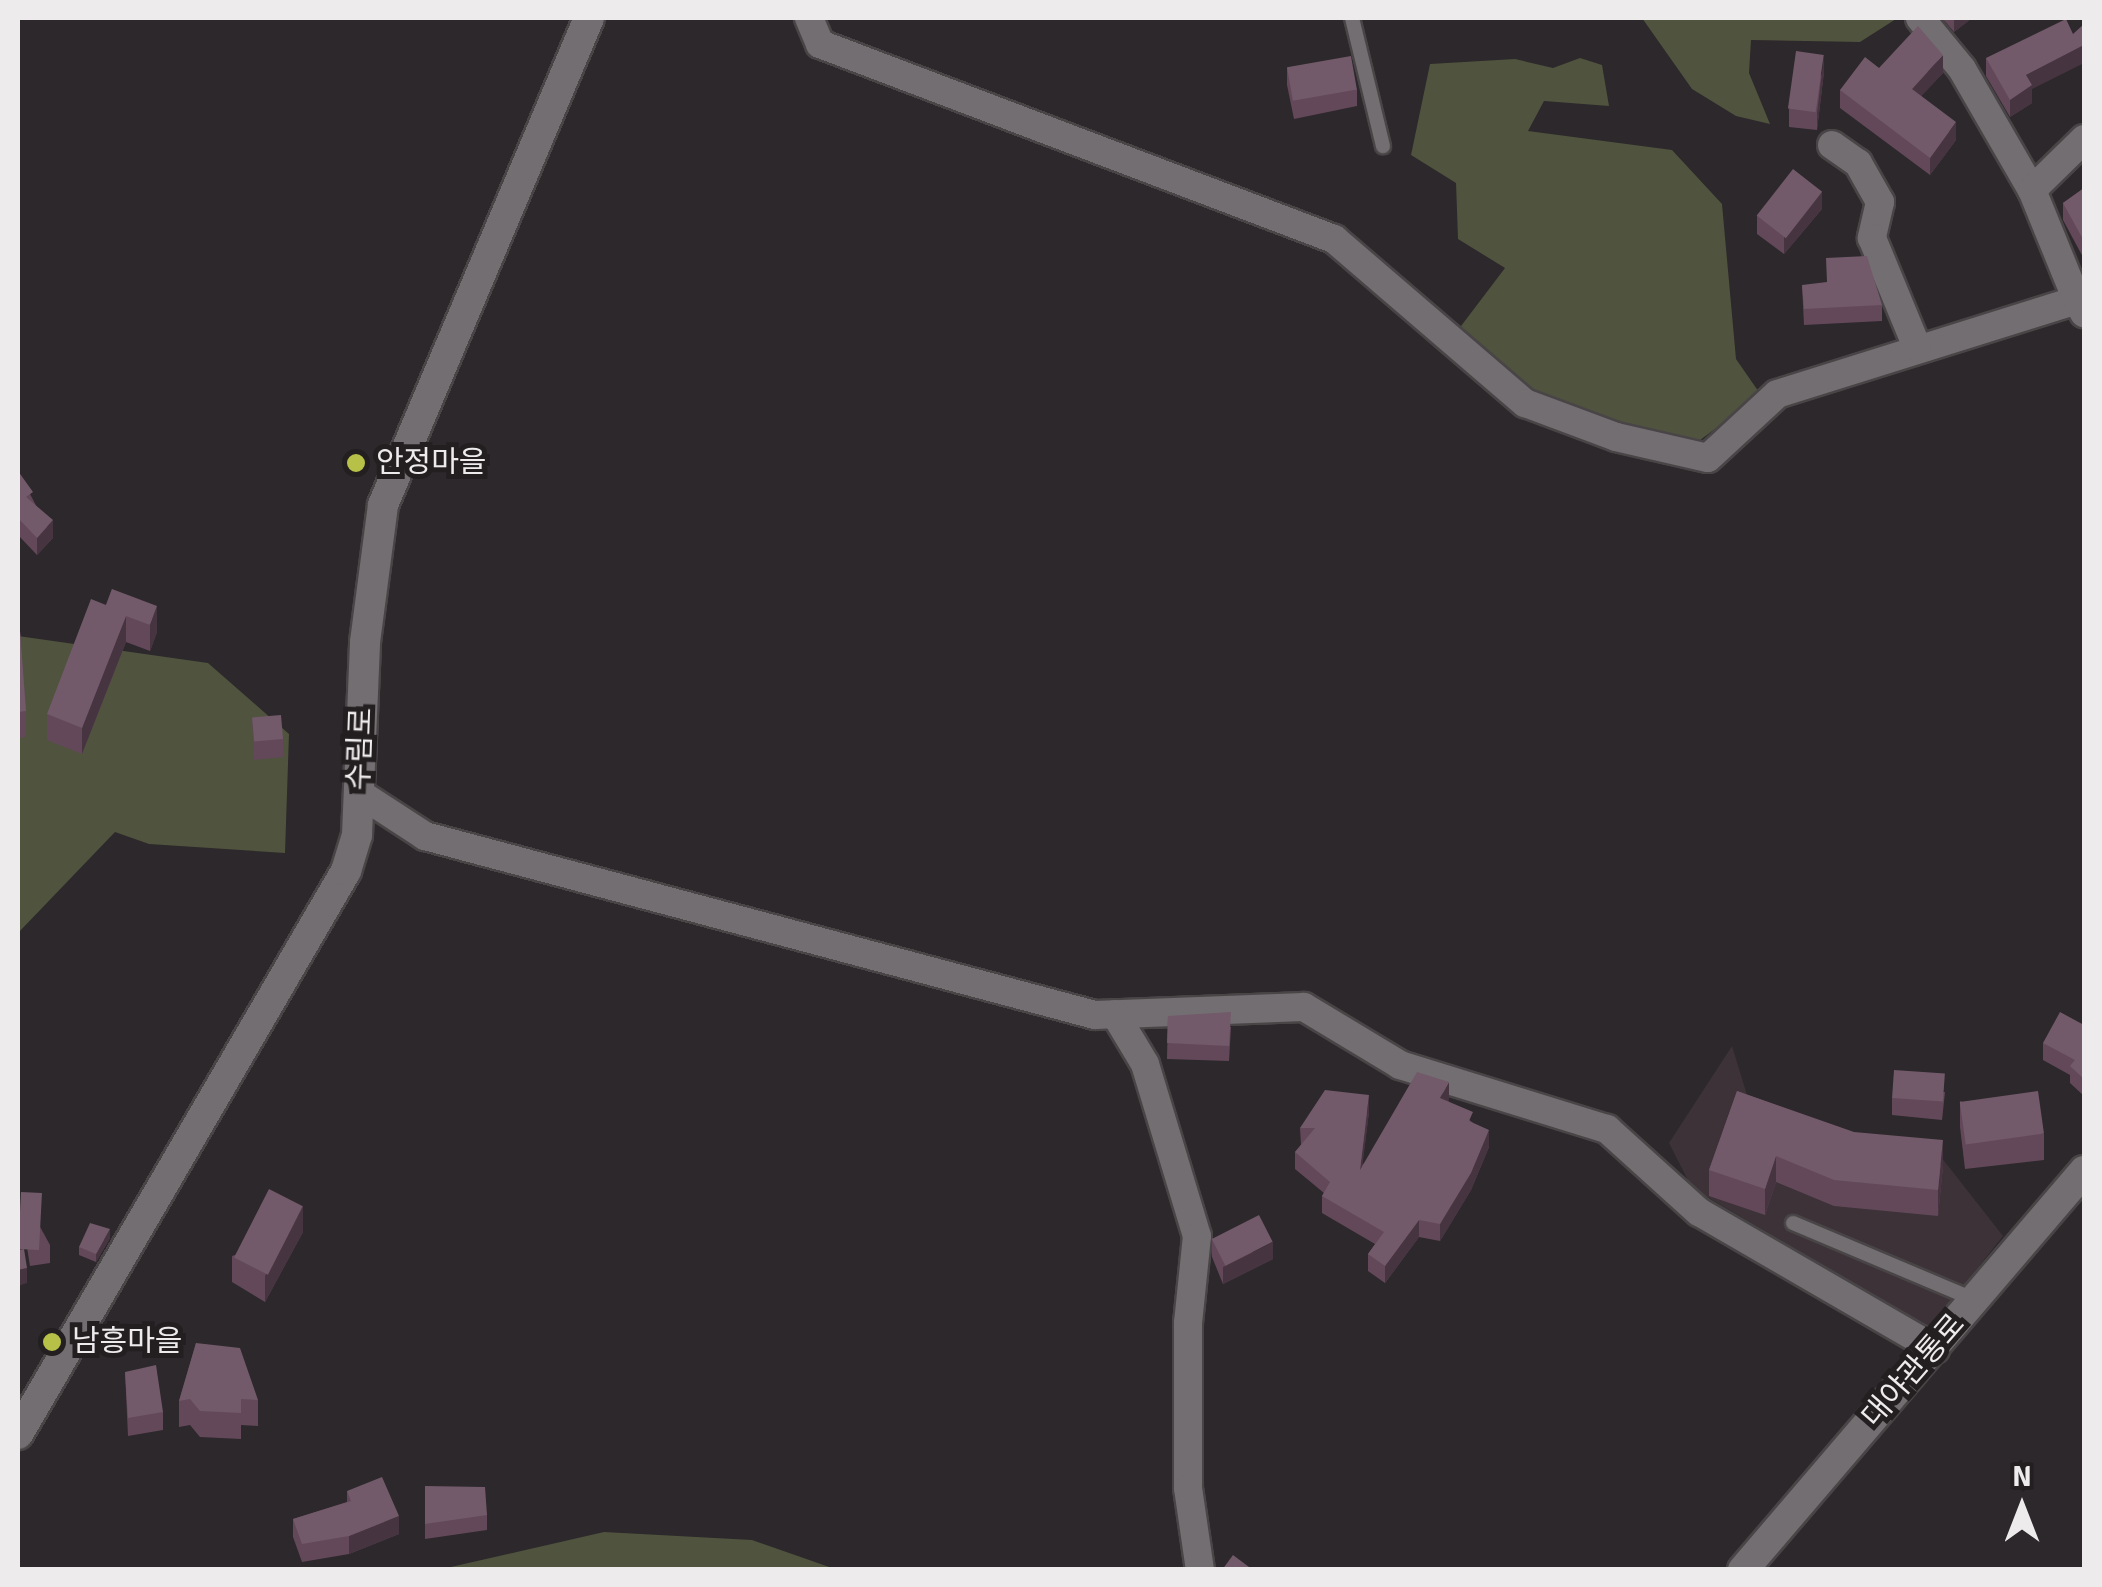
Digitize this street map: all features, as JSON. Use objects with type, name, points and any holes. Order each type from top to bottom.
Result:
[{"type":"main road","name":"수림로","points":[[18,1434],[346,871],[359,794],[365,642],[383,505],[589,18]]},
{"type":"main road","name":"대야관통로","points":[[1743,1570],[2084,1171]]},
{"type":"street","points":[[809,18],[820,44],[1334,239],[1525,404],[1616,437],[1708,458],[1777,394],[1918,347],[2082,303],[2032,190],[1962,68],[1920,18]]},
{"type":"street","points":[[2032,190],[2084,138]]},
{"type":"street","points":[[1832,145],[1858,163],[1880,202],[1872,238],[1918,347]]},
{"type":"street","points":[[359,794],[425,836],[1096,1015],[1304,1007],[1400,1066],[1607,1129],[1699,1212],[1934,1349]]},
{"type":"street","points":[[1115,1014],[1145,1064],[1197,1236],[1188,1323],[1188,1488],[1200,1570]]},
{"type":"lane","points":[[1352,18],[1383,146]]},
{"type":"lane","points":[[1793,1223],[1976,1300]]},
{"type":"shaded area","points":[[1732,1046],[1747,1095],[1842,1141],[1934,1148],[2003,1236],[1930,1328],[1692,1188],[1669,1143]]},
{"type":"green space","points":[[1642,18],[1896,19],[1860,42],[1751,40],[1749,73],[1770,124],[1736,116],[1692,89]]},
{"type":"green space","points":[[1580,58],[1602,65],[1609,106],[1544,101],[1528,131],[1672,150],[1722,204],[1736,359],[1761,395],[1692,446],[1539,397],[1458,330],[1505,268],[1458,239],[1456,183],[1411,155],[1430,64],[1515,59],[1553,68]]},
{"type":"green space","points":[[18,636],[208,663],[289,734],[285,853],[149,844],[115,832],[18,933]]},
{"type":"green space","points":[[604,1532],[752,1540],[835,1569],[442,1569]]},
{"type":"building","points":[[2066,19],[2073,34],[2084,24],[2084,45],[2026,75],[2032,85],[2010,100],[1986,58]]},
{"type":"building","points":[[1918,26],[1943,55],[1912,89],[1956,122],[1930,158],[1840,90],[1865,57],[1879,68]]},
{"type":"building","points":[[1796,51],[1824,55],[1816,112],[1788,108]]},
{"type":"building","points":[[1351,56],[1357,89],[1293,101],[1287,67]]},
{"type":"building","points":[[1793,169],[1822,192],[1786,238],[1757,215]]},
{"type":"building","points":[[2084,188],[2084,241],[2063,203]]},
{"type":"building","points":[[1867,256],[1882,305],[1804,309],[1802,285],[1827,282],[1826,258]]},
{"type":"building","points":[[18,471],[33,492],[26,497],[53,520],[37,538],[18,518]]},
{"type":"building","points":[[112,589],[157,606],[150,625],[126,616],[82,728],[47,714],[91,599],[106,605]]},
{"type":"building","points":[[18,604],[26,711],[18,712]]},
{"type":"building","points":[[281,715],[283,739],[254,741],[252,718]]},
{"type":"building","points":[[1231,1012],[1229,1046],[1167,1043],[1168,1016]]},
{"type":"building","points":[[2060,1012],[2084,1025],[2084,1079],[2070,1066],[2075,1060],[2043,1043]]},
{"type":"building","points":[[1894,1070],[1945,1074],[1943,1101],[1892,1098]]},
{"type":"building","points":[[1417,1072],[1449,1082],[1440,1098],[1473,1112],[1469,1121],[1489,1130],[1471,1173],[1440,1224],[1419,1220],[1385,1266],[1368,1254],[1384,1232],[1322,1196],[1330,1182],[1295,1152],[1315,1128],[1300,1128],[1325,1090],[1369,1095],[1360,1170]]},
{"type":"building","points":[[1737,1091],[1854,1132],[1943,1140],[1938,1190],[1834,1180],[1776,1156],[1765,1189],[1709,1170]]},
{"type":"building","points":[[2038,1091],[2044,1134],[1966,1145],[1960,1102]]},
{"type":"building","points":[[269,1189],[303,1206],[268,1275],[234,1258]]},
{"type":"building","points":[[21,1192],[42,1193],[39,1250],[18,1249]]},
{"type":"building","points":[[1259,1215],[1273,1242],[1225,1266],[1212,1239]]},
{"type":"building","points":[[90,1223],[110,1229],[96,1254],[79,1247]]},
{"type":"building","points":[[24,1249],[27,1268],[18,1270],[18,1250]]},
{"type":"building","points":[[196,1343],[240,1348],[258,1400],[241,1399],[241,1413],[200,1411],[190,1399],[179,1401]]},
{"type":"building","points":[[156,1365],[163,1412],[128,1418],[125,1372]]},
{"type":"building","points":[[382,1477],[399,1516],[349,1536],[302,1544],[293,1519],[351,1501],[347,1491]]},
{"type":"building","points":[[425,1486],[485,1487],[487,1515],[425,1524]]},
{"type":"building","points":[[1233,1555],[1253,1570],[1222,1570]]},
{"type":"place","name":"안정마을","points":[[356,463]]},
{"type":"place","name":"남흥마을","points":[[52,1342]]}]
